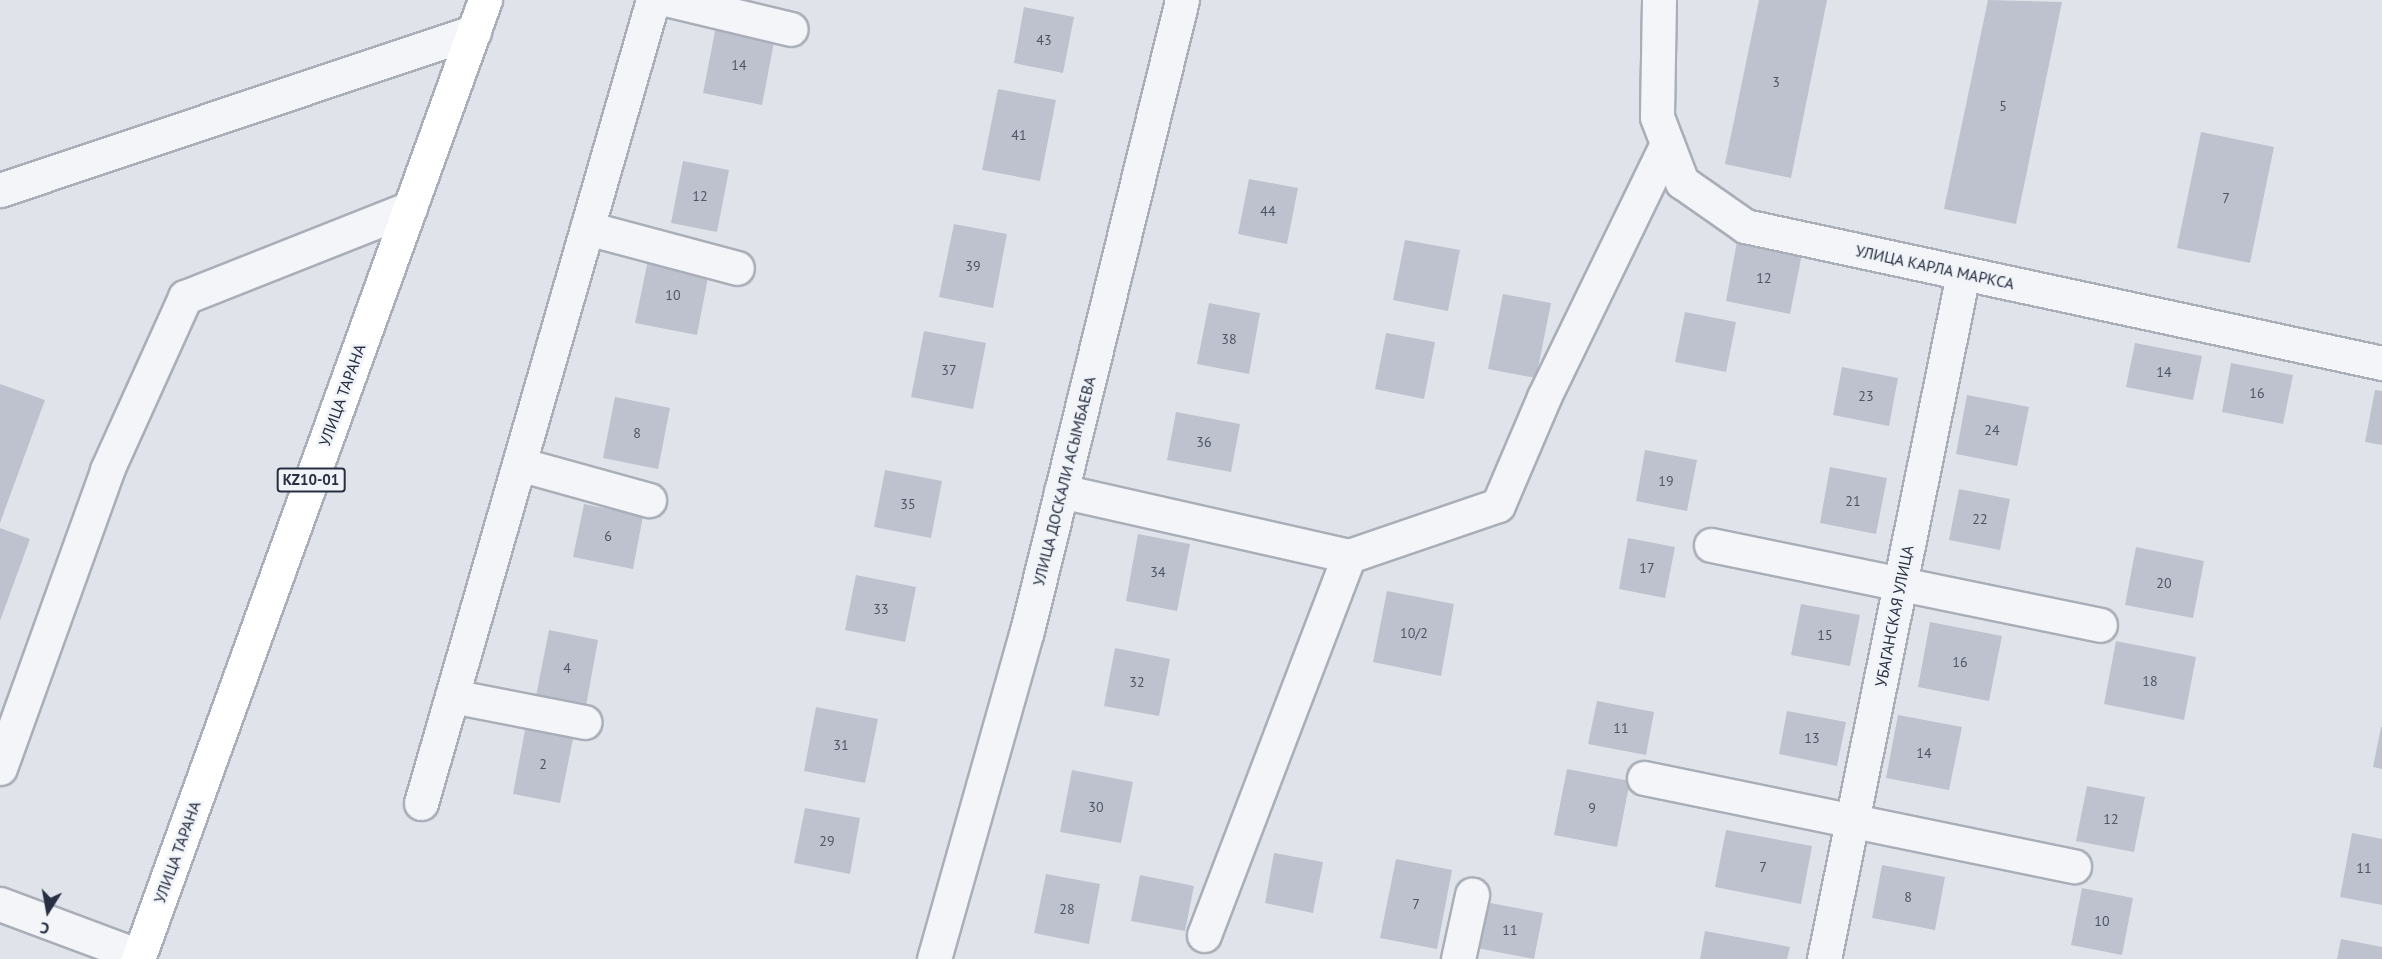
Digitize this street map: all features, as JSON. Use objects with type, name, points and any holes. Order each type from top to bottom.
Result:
[{"type":"main road","name":"УЛИЦА ТАРАНА","points":[[138,957],[485,0]]},
{"type":"street","points":[[422,802],[653,0]]},
{"type":"street","points":[[670,0],[791,29]]},
{"type":"street","name":"УЛИЦА ДОСКАЛИ АСЫМБАЕВА","points":[[934,959],[1027,631],[1182,0]]},
{"type":"street","name":"УЛИЦА КАРЛА МАРКСА","points":[[1659,0],[1657,117],[1667,144],[1682,182],[1745,226],[2382,363]]},
{"type":"street","points":[[0,190],[474,31]]},
{"type":"street","points":[[1062,491],[1349,556],[1498,505],[1544,397],[1667,144]]},
{"type":"street","points":[[0,768],[106,470],[185,297],[410,208]]},
{"type":"street","points":[[587,228],[738,268]]},
{"type":"street","name":"УБАГАНСКАЯ УЛИЦА","points":[[1824,959],[1963,274]]},
{"type":"street","points":[[519,464],[649,500]]},
{"type":"street","points":[[1711,545],[2100,625]]},
{"type":"street","points":[[1204,935],[1349,556]]},
{"type":"street","points":[[452,696],[584,722]]},
{"type":"street","points":[[1644,778],[2074,866]]},
{"type":"street","points":[[1458,959],[1472,896]]},
{"type":"street","points":[[0,904],[138,957]]},
{"type":"building","points":[[1759,0],[1827,0],[1791,178],[1725,164]]},
{"type":"building","points":[[1988,0],[2062,2],[2016,224],[1944,209]]},
{"type":"building","points":[[1024,7],[1074,17],[1063,73],[1014,63]]},
{"type":"building","points":[[716,26],[775,37],[762,105],[703,93]]},
{"type":"building","points":[[998,89],[1056,100],[1040,181],[982,170]]},
{"type":"building","points":[[2201,132],[2274,147],[2250,263],[2177,248]]},
{"type":"building","points":[[683,161],[729,170],[717,232],[671,223]]},
{"type":"building","points":[[1249,179],[1298,188],[1287,244],[1238,234]]},
{"type":"building","points":[[954,224],[1007,234],[993,308],[939,297]]},
{"type":"building","points":[[1405,240],[1460,250],[1448,311],[1393,300]]},
{"type":"building","points":[[1737,242],[1802,254],[1790,314],[1726,301]]},
{"type":"building","points":[[649,255],[710,267],[697,335],[635,323]]},
{"type":"building","points":[[1503,294],[1551,303],[1536,378],[1488,369]]},
{"type":"building","points":[[1209,303],[1260,313],[1249,374],[1197,364]]},
{"type":"building","points":[[1685,312],[1736,322],[1726,372],[1675,362]]},
{"type":"building","points":[[924,331],[986,343],[973,409],[911,397]]},
{"type":"building","points":[[1386,333],[1435,342],[1424,399],[1375,389]]},
{"type":"building","points":[[2135,343],[2202,356],[2193,400],[2126,387]]},
{"type":"building","points":[[2231,363],[2293,375],[2283,424],[2222,412]]},
{"type":"building","points":[[1842,367],[1898,378],[1889,426],[1833,415]]},
{"type":"building","points":[[0,384],[45,400],[0,523]]},
{"type":"building","points":[[2375,390],[2382,391],[2382,445],[2365,442]]},
{"type":"building","points":[[1967,395],[2029,407],[2017,466],[1956,454]]},
{"type":"building","points":[[615,397],[670,408],[658,469],[603,458]]},
{"type":"building","points":[[1176,412],[1240,424],[1231,472],[1167,460]]},
{"type":"building","points":[[1645,450],[1697,460],[1687,511],[1636,501]]},
{"type":"building","points":[[1830,467],[1887,478],[1876,534],[1820,523]]},
{"type":"building","points":[[885,470],[942,481],[931,538],[874,527]]},
{"type":"building","points":[[1959,489],[2010,499],[2000,550],[1949,540]]},
{"type":"building","points":[[584,504],[643,516],[633,569],[573,557]]},
{"type":"building","points":[[0,528],[30,539],[0,621]]},
{"type":"building","points":[[1138,534],[1190,544],[1177,611],[1126,601]]},
{"type":"building","points":[[1628,538],[1675,547],[1665,598],[1619,589]]},
{"type":"building","points":[[2136,547],[2204,561],[2193,618],[2125,605]]},
{"type":"building","points":[[856,575],[916,587],[905,642],[845,630]]},
{"type":"building","points":[[1387,591],[1454,604],[1441,676],[1373,662]]},
{"type":"building","points":[[1801,604],[1860,615],[1850,666],[1791,655]]},
{"type":"building","points":[[1930,622],[2002,636],[1989,701],[1918,687]]},
{"type":"building","points":[[549,630],[598,640],[586,706],[536,696]]},
{"type":"building","points":[[2116,641],[2196,657],[2184,720],[2104,704]]},
{"type":"building","points":[[1115,648],[1170,659],[1159,716],[1104,706]]},
{"type":"building","points":[[1597,701],[1654,712],[1646,755],[1588,744]]},
{"type":"building","points":[[816,707],[878,719],[865,783],[804,771]]},
{"type":"building","points":[[1787,711],[1846,722],[1837,766],[1779,754]]},
{"type":"building","points":[[1898,715],[1962,727],[1949,790],[1886,778]]},
{"type":"building","points":[[526,725],[574,734],[560,803],[513,794]]},
{"type":"building","points":[[2382,727],[2382,769],[2373,767]]},
{"type":"building","points":[[1567,769],[1630,781],[1617,847],[1554,835]]},
{"type":"building","points":[[1072,770],[1133,782],[1121,843],[1060,832]]},
{"type":"building","points":[[2087,786],[2145,797],[2134,852],[2076,841]]},
{"type":"building","points":[[805,808],[860,818],[850,874],[794,863]]},
{"type":"building","points":[[1726,830],[1812,846],[1801,904],[1715,887]]},
{"type":"building","points":[[2352,833],[2382,839],[2382,905],[2340,897]]},
{"type":"building","points":[[1274,853],[1323,862],[1313,913],[1265,903]]},
{"type":"building","points":[[1396,859],[1452,870],[1437,949],[1380,938]]},
{"type":"building","points":[[1882,865],[1945,877],[1935,930],[1872,918]]},
{"type":"building","points":[[1046,874],[1100,884],[1089,944],[1034,933]]},
{"type":"building","points":[[1140,875],[1194,886],[1185,931],[1131,921]]},
{"type":"building","points":[[2082,888],[2133,898],[2122,955],[2071,945]]},
{"type":"building","points":[[1485,902],[1543,913],[1534,959],[1477,948]]},
{"type":"building","points":[[1705,931],[1790,947],[1787,959],[1700,959]]},
{"type":"building","points":[[2341,939],[2382,947],[2382,959],[2337,959]]}]
